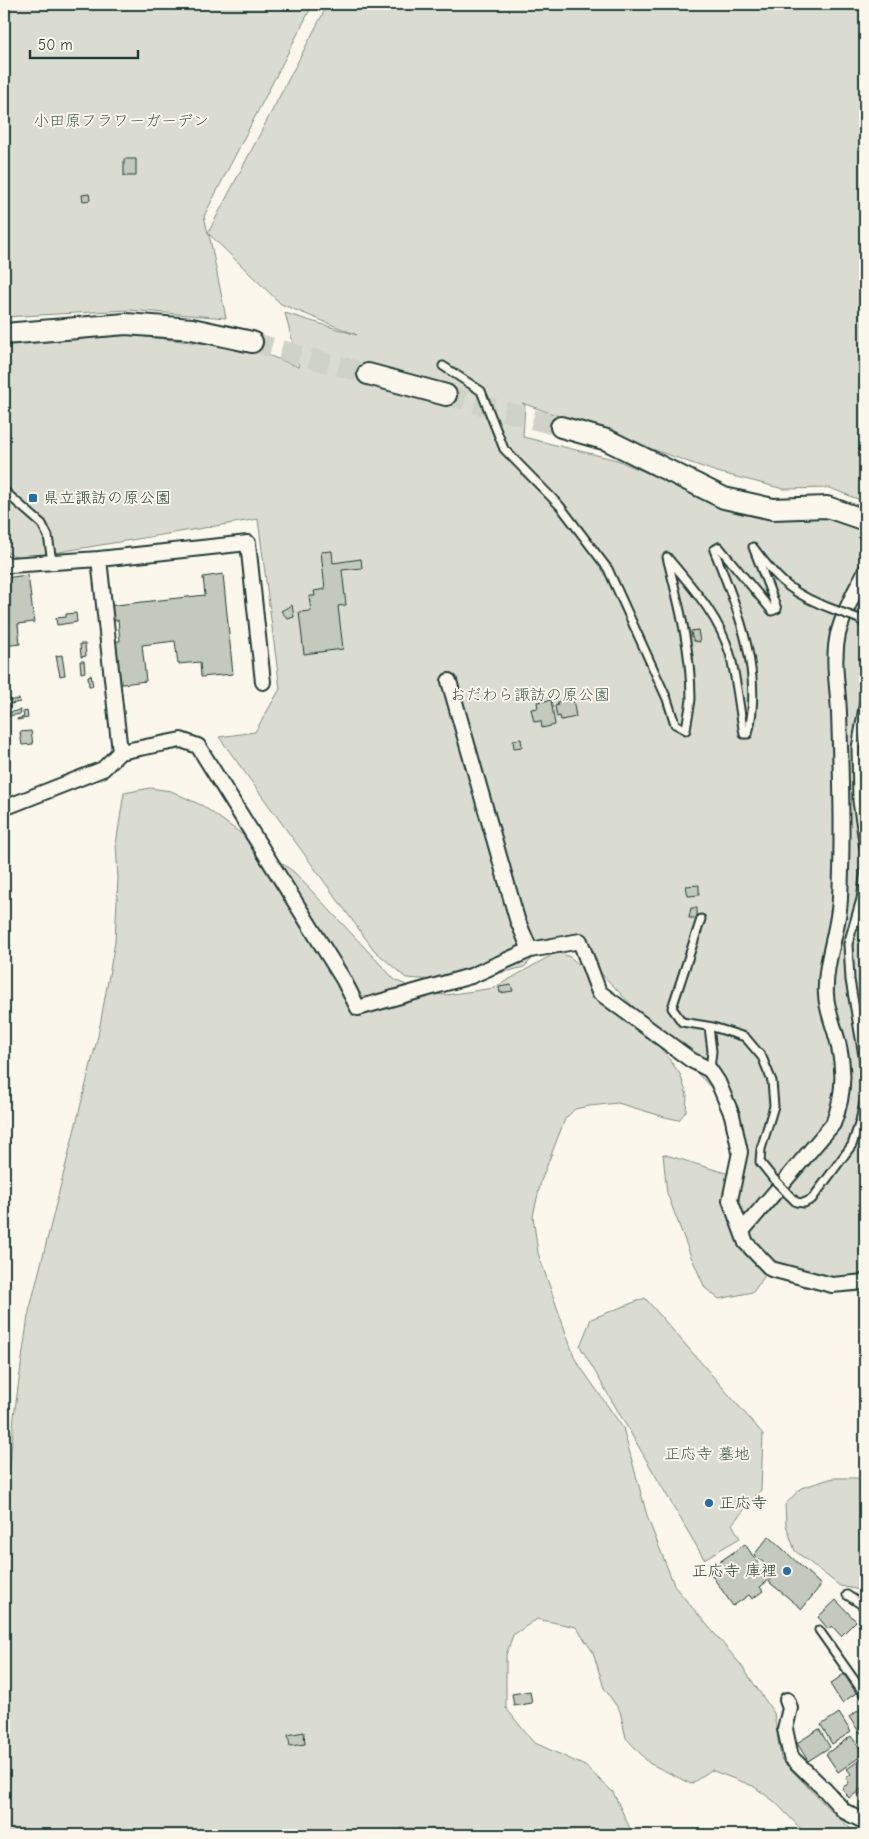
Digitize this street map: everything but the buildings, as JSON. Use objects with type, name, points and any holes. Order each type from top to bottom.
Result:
[{"type":"street","points":[[4,334],[126,324],[192,329],[252,342]]},
{"type":"street","points":[[368,374],[446,395]]},
{"type":"street","points":[[561,427],[607,440],[724,498],[773,509],[827,507],[865,520]]},
{"type":"street","points":[[4,563],[10,565],[99,559],[248,543],[263,682]]},
{"type":"street","points":[[99,559],[120,752]]},
{"type":"street","points":[[742,1231],[833,1124],[840,1105],[843,1074],[839,1046],[826,996],[827,973],[840,901],[839,712],[834,662],[838,634],[865,572]]},
{"type":"street","points":[[449,681],[518,919],[530,950]]},
{"type":"street","points":[[4,808],[103,769],[120,752],[181,740],[198,746],[344,979],[358,1008],[471,976],[530,950],[580,941],[599,992],[691,1060],[710,1070],[718,1082],[732,1116],[740,1152],[730,1200],[746,1243],[771,1269],[832,1286],[865,1282]]},
{"type":"street","points":[[788,1700],[790,1708],[785,1729],[791,1756],[826,1790],[844,1811],[865,1822]]},
{"type":"lane","points":[[443,366],[480,391],[504,449],[560,506],[608,569],[668,699],[675,724],[679,727],[686,730],[691,701],[689,662],[684,622],[667,557],[697,593],[720,630],[731,661],[737,686],[744,734],[748,734],[754,698],[748,648],[730,590],[714,550],[718,547],[772,611],[777,609],[753,547],[773,574],[794,592],[865,623]]},
{"type":"lane","points":[[4,491],[42,524],[48,536],[52,562]]},
{"type":"lane","points":[[865,696],[856,748],[857,801],[865,855]]},
{"type":"lane","points":[[865,871],[861,899],[848,944],[850,980],[865,1067]]},
{"type":"lane","points":[[701,919],[672,1008],[682,1022],[745,1037],[762,1057],[772,1081],[774,1106],[761,1150],[760,1162],[796,1202],[804,1204],[812,1199],[852,1145],[865,1098]]},
{"type":"lane","points":[[709,1027],[712,1051],[710,1070]]},
{"type":"lane","points":[[847,1596],[865,1607]]},
{"type":"lane","points":[[819,1630],[865,1695]]},
{"type":"green space","points":[[4,4],[313,4],[204,216],[208,233],[328,4],[865,4],[865,502],[830,488],[784,489],[717,472],[522,403],[525,405],[523,437],[617,460],[706,498],[760,516],[828,515],[860,526],[865,531],[865,1276],[829,1279],[772,1266],[753,1292],[719,1299],[705,1288],[667,1193],[663,1154],[742,1178],[745,1148],[721,1098],[570,941],[542,949],[524,967],[466,982],[406,978],[374,950],[219,737],[255,732],[280,689],[258,519],[22,558],[5,552],[4,345],[130,335],[252,349],[299,367],[285,313],[357,335],[281,304],[209,234],[226,318],[129,310],[4,317]]},
{"type":"green space","points":[[150,788],[171,791],[203,806],[294,872],[395,980],[424,993],[446,995],[494,988],[557,952],[570,957],[590,974],[664,1052],[680,1074],[687,1095],[686,1111],[679,1120],[618,1103],[575,1109],[565,1119],[541,1181],[533,1216],[538,1253],[575,1359],[623,1428],[648,1519],[675,1587],[741,1665],[774,1713],[781,1759],[830,1810],[858,1835],[807,1835],[775,1802],[753,1786],[711,1770],[691,1784],[649,1763],[626,1738],[620,1711],[604,1688],[593,1652],[576,1627],[537,1619],[513,1635],[506,1655],[506,1708],[533,1742],[585,1766],[613,1792],[633,1835],[573,1835],[570,1830],[554,1835],[456,1835],[446,1829],[401,1828],[404,1835],[4,1835],[4,1480],[10,1466],[14,1416],[28,1316],[98,1036],[115,942],[118,878],[116,844],[124,793]]},
{"type":"green space","name":"正応寺 墓地","points":[[645,1298],[763,1434],[761,1490],[732,1524],[740,1538],[704,1559],[580,1346],[591,1319]]},
{"type":"green space","points":[[833,1478],[865,1478],[865,1591],[840,1586],[795,1551],[786,1525],[785,1505],[801,1488]]},
{"type":"tunnel","points":[[252,342],[368,374]]},
{"type":"tunnel","points":[[446,395],[561,427]]},
{"type":"place","name":"県立諏訪の原公園","points":[[33,498]]},
{"type":"place","name":"正応寺","points":[[709,1503]]},
{"type":"place","name":"正応寺 庫裡","points":[[787,1571]]},
{"type":"park label","name":"小田原フラワーガーデン","points":[[121,121]]},
{"type":"park label","name":"おだわら諏訪の原公園","points":[[530,695]]}]
